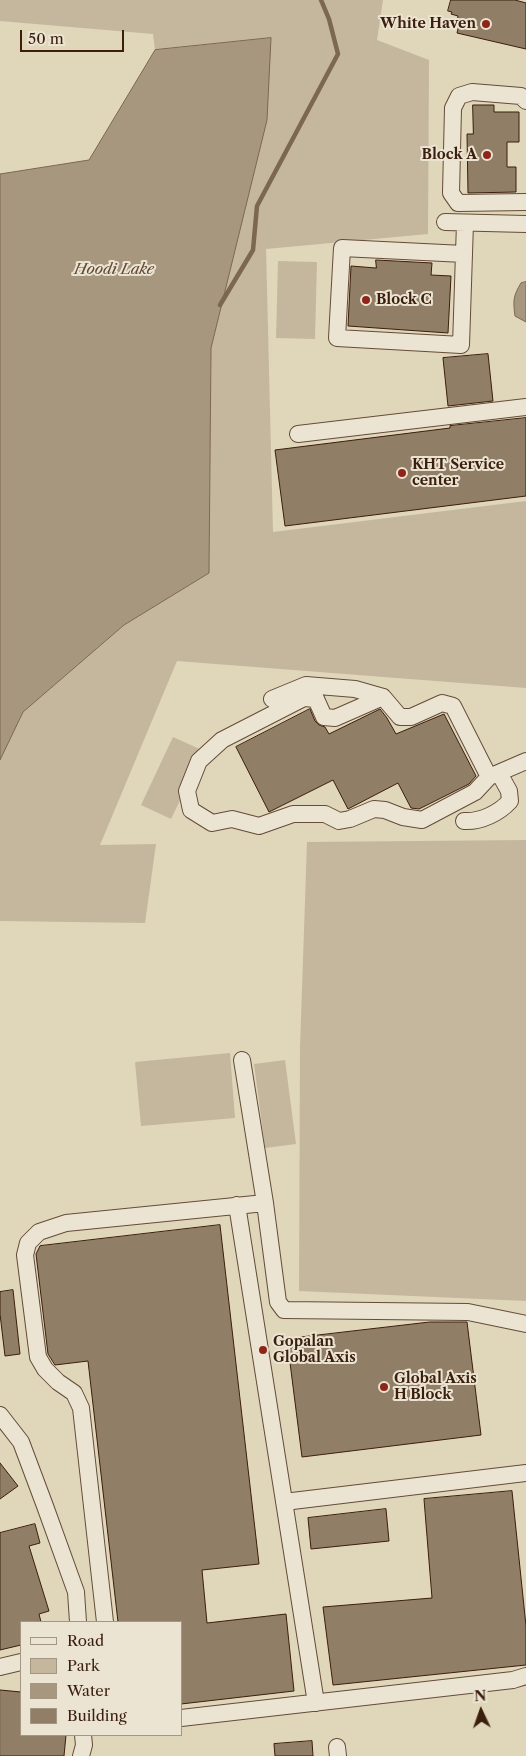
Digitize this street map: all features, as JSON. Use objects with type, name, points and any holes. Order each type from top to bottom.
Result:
[{"type":"street","points":[[526,101],[521,96],[472,92],[459,96],[454,108],[451,193],[458,203],[526,202]]},
{"type":"street","points":[[444,222],[526,224]]},
{"type":"street","points":[[464,254],[342,248],[337,338],[461,345],[464,254],[465,223]]},
{"type":"street","points":[[298,434],[526,407]]},
{"type":"street","points":[[272,700],[306,686],[355,689],[383,697],[400,717],[411,717],[442,703],[453,706],[494,775],[509,790],[510,801],[503,809],[475,822],[464,821]]},
{"type":"street","points":[[383,697],[335,718],[324,717],[316,700],[304,698],[222,740],[199,761],[187,791],[191,810],[212,823],[232,819],[259,826],[293,814],[325,814],[339,821],[350,819],[374,809],[422,820],[475,792],[494,775],[526,760]]},
{"type":"street","points":[[242,1060],[265,1203],[278,1302],[284,1310],[468,1312],[526,1324]]},
{"type":"street","points":[[105,1621],[81,1408],[74,1393],[58,1382],[45,1369],[38,1356],[26,1255],[28,1243],[39,1232],[66,1223],[265,1203]]},
{"type":"street","points":[[237,1205],[316,1703]]},
{"type":"street","points":[[0,1415],[21,1442],[76,1592],[78,1621]]},
{"type":"street","points":[[284,1502],[526,1473]]},
{"type":"street","points":[[0,1666],[20,1662]]},
{"type":"street","points":[[182,1718],[513,1680],[526,1676]]},
{"type":"street","points":[[81,1756],[84,1745],[83,1736]]},
{"type":"green space","points":[[0,0],[383,0],[377,40],[429,60],[428,234],[266,249],[273,532],[526,501],[526,688],[177,661],[100,845],[156,844],[145,923],[0,921],[0,760],[23,712],[124,625],[209,573],[211,348],[246,203],[271,39],[155,50],[153,34],[0,21]]},
{"type":"green space","points":[[278,261],[317,262],[315,339],[276,338]]},
{"type":"green space","points":[[173,737],[204,751],[171,819],[141,805]]},
{"type":"green space","points":[[526,840],[526,1301],[299,1291],[300,1048],[307,842]]},
{"type":"green space","points":[[230,1053],[235,1118],[141,1126],[135,1062]]},
{"type":"green space","points":[[285,1060],[296,1144],[265,1148],[254,1064]]},
{"type":"water","name":"Hoodi Lake","points":[[271,38],[267,120],[211,348],[209,573],[124,625],[23,712],[0,760],[0,174],[89,160],[155,50]]},
{"type":"water","points":[[526,282],[526,322],[515,316],[514,302],[516,292],[521,283]]},
{"type":"building","name":"White Haven","points":[[451,0],[515,0],[526,3],[526,49],[457,33],[459,25],[457,24],[458,16],[448,11]]},
{"type":"building","name":"Block A","points":[[473,105],[494,105],[494,112],[519,112],[519,142],[507,142],[507,167],[516,167],[516,192],[468,193],[467,134],[473,134]]},
{"type":"building","name":"Block C","points":[[376,260],[432,263],[431,275],[451,276],[448,333],[348,326],[351,266],[376,268]]},
{"type":"building","points":[[488,354],[493,401],[448,406],[443,358]]},
{"type":"building","name":"KHT Service center","points":[[526,418],[526,496],[285,526],[275,450],[450,428],[450,426]]},
{"type":"building","points":[[310,709],[315,721],[325,727],[329,734],[380,709],[396,734],[444,714],[476,776],[469,784],[419,809],[411,808],[398,783],[348,809],[333,780],[269,812],[236,747]]},
{"type":"building","points":[[220,1225],[259,1564],[202,1570],[207,1623],[286,1614],[294,1691],[182,1704],[182,1621],[118,1621],[88,1361],[55,1365],[48,1354],[36,1254],[40,1246]]},
{"type":"building","points":[[13,1290],[20,1354],[5,1356],[0,1314],[0,1292]]},
{"type":"building","name":"Global Axis H Block","points":[[430,1322],[467,1322],[481,1435],[302,1457],[287,1339]]},
{"type":"building","points":[[0,1463],[18,1486],[0,1499]]},
{"type":"building","points":[[512,1491],[526,1626],[526,1665],[333,1685],[323,1607],[432,1598],[424,1499]]},
{"type":"building","points":[[386,1509],[389,1541],[311,1549],[308,1518]]},
{"type":"building","points":[[35,1524],[40,1543],[29,1546],[49,1611],[39,1614],[41,1621],[20,1621],[20,1645],[0,1650],[0,1533]]},
{"type":"building","points":[[0,1690],[20,1692],[20,1736],[66,1736],[64,1756],[0,1756]]},
{"type":"building","points":[[312,1741],[313,1756],[275,1756],[274,1744]]},
{"type":"waterway","points":[[220,305],[253,250],[257,206],[338,54],[329,19],[321,0]]},
{"type":"place","name":"White Haven","points":[[486,24]]},
{"type":"place","name":"Block A","points":[[487,155]]},
{"type":"place","name":"Block C","points":[[366,300]]},
{"type":"place","name":"KHT Service center","points":[[402,473]]},
{"type":"place","name":"Gopalan Global Axis","points":[[263,1350]]},
{"type":"place","name":"Global Axis H Block","points":[[384,1387]]}]
